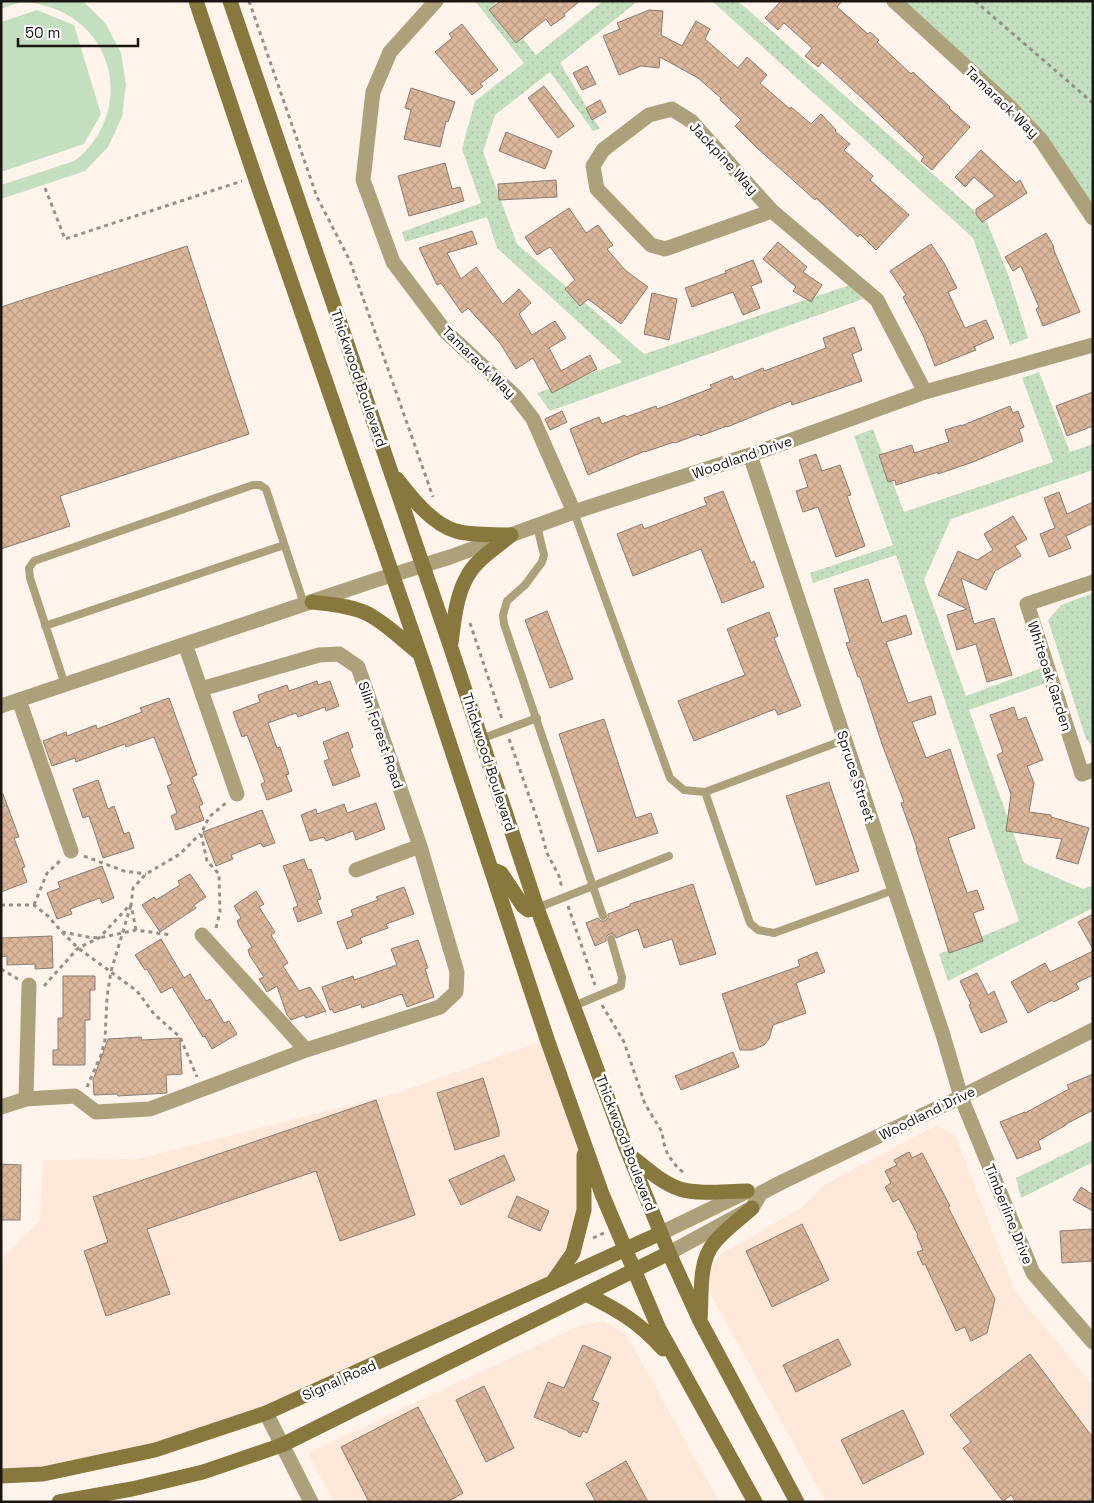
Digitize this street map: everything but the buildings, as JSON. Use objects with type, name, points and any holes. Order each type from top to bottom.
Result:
[{"type":"main road","points":[[196,1],[393,574],[547,1039],[602,1194],[624,1251],[659,1329],[755,1502]]},
{"type":"main road","name":"Thickwood Boulevard","points":[[230,1],[538,908],[574,1006],[669,1253],[700,1321],[797,1502]]},
{"type":"main road","points":[[390,470],[420,507],[446,527],[469,534],[511,535]]},
{"type":"main road","points":[[450,645],[457,606],[468,574],[511,535]]},
{"type":"main road","points":[[308,603],[354,609],[367,614],[379,621],[419,653]]},
{"type":"main road","points":[[491,869],[501,873],[523,906],[528,910],[538,908]]},
{"type":"main road","points":[[551,1284],[573,1253],[584,1210],[584,1143]]},
{"type":"main road","points":[[631,1156],[657,1177],[680,1189],[754,1192]]},
{"type":"main road","points":[[700,1321],[703,1272],[713,1243],[752,1208]]},
{"type":"main road","name":"Signal Road","points":[[1,1476],[43,1474],[155,1450],[266,1413],[662,1233]]},
{"type":"main road","points":[[59,1502],[132,1489],[203,1472],[282,1445],[669,1253]]},
{"type":"main road","points":[[586,1294],[620,1311],[646,1330],[680,1366]]},
{"type":"street","name":"Tamarack Way","points":[[436,1],[390,52],[376,84],[373,92],[363,180],[393,262],[445,331],[516,397],[533,419],[574,512]]},
{"type":"street","name":"Tamarack Way","points":[[894,1],[1009,106],[1041,140],[1093,218]]},
{"type":"street","name":"Jackpine Way","points":[[772,210],[665,249],[651,245],[597,189],[593,166],[603,150],[649,115],[672,109],[691,121],[772,210],[877,300],[925,392]]},
{"type":"street","name":"Woodland Drive","points":[[393,574],[422,566],[574,512],[750,455],[925,392],[1093,346]]},
{"type":"street","name":"Spruce Street","points":[[750,455],[943,1035],[961,1097]]},
{"type":"street","points":[[1,706],[393,574]]},
{"type":"street","name":"Whiteoak Garden","points":[[1093,582],[1027,604],[1082,774],[1093,770]]},
{"type":"street","points":[[185,644],[237,794]]},
{"type":"street","name":"Silin Forest Road","points":[[1,1107],[26,1099],[75,1096],[96,1112],[150,1109],[306,1050],[440,1007],[456,992],[456,972],[420,846],[358,667],[340,654],[319,654],[201,689]]},
{"type":"street","points":[[19,700],[71,851]]},
{"type":"street","points":[[356,870],[420,846]]},
{"type":"street","points":[[207,940],[306,1050]]},
{"type":"street","points":[[26,1099],[29,985]]},
{"type":"street","name":"Woodland Drive","points":[[662,1233],[754,1192],[782,1182],[961,1097],[1093,1030]]},
{"type":"street","name":"Timberline Drive","points":[[961,1097],[1033,1272],[1093,1342]]},
{"type":"street","name":"Woodland Drive","points":[[669,1253],[752,1208],[754,1192]]},
{"type":"street","points":[[266,1413],[311,1502]]},
{"type":"lane","points":[[65,685],[44,626],[30,578],[29,568],[34,561],[253,485],[260,485],[266,490],[284,545],[308,603]]},
{"type":"lane","points":[[574,512],[670,778],[684,790],[705,792],[844,740]]},
{"type":"lane","points":[[537,526],[544,554],[542,562],[525,585],[507,601],[503,615],[504,624],[604,916]]},
{"type":"lane","points":[[44,626],[284,545]]},
{"type":"lane","points":[[481,739],[537,718]]},
{"type":"lane","points":[[705,792],[750,922],[758,930],[774,933],[894,890]]},
{"type":"lane","points":[[538,908],[669,856]]},
{"type":"lane","points":[[574,1006],[621,986],[622,976],[611,940]]},
{"type":"path","points":[[249,1],[316,197],[350,261],[437,504]]},
{"type":"path","points":[[976,1],[1093,103]]},
{"type":"path","points":[[45,188],[65,239],[255,177]]},
{"type":"path","points":[[469,616],[500,714]]},
{"type":"path","points":[[511,745],[539,824],[546,853],[559,876]]},
{"type":"path","points":[[82,1101],[101,1055],[105,1040],[107,997],[111,971],[131,905],[133,888],[146,874],[180,854],[201,834],[209,817],[237,794]]},
{"type":"path","points":[[201,834],[207,861],[220,874],[220,912],[207,940]]},
{"type":"path","points":[[34,905],[48,873],[71,851],[124,870],[146,874]]},
{"type":"path","points":[[1,904],[34,905],[48,916],[78,948],[137,991],[154,1014],[180,1037],[202,1089]]},
{"type":"path","points":[[131,905],[136,930]]},
{"type":"path","points":[[99,938],[131,905]]},
{"type":"path","points":[[571,912],[595,985]]},
{"type":"path","points":[[28,1004],[78,948],[99,938],[136,930],[172,935]]},
{"type":"path","points":[[62,932],[99,938]]},
{"type":"path","points":[[604,1009],[624,1042],[645,1104],[662,1132],[668,1154],[684,1173],[683,1178]]},
{"type":"path","points":[[593,1238],[598,1238],[605,1233]]},
{"type":"shaded area","points":[[547,1039],[583,1143],[584,1210],[551,1284],[266,1413],[155,1450],[1,1476],[1,1259],[40,1220],[43,1160],[138,1159],[401,1092]]},
{"type":"shaded area","points":[[937,1125],[955,1135],[1015,1291],[1093,1386],[1093,1502],[826,1502],[710,1293],[710,1270],[721,1254],[803,1207],[822,1186]]},
{"type":"shaded area","points":[[603,1321],[626,1334],[719,1502],[334,1502],[308,1453],[578,1326]]},
{"type":"green space","points":[[1,1],[83,1],[106,24],[121,53],[126,85],[122,117],[108,147],[85,171],[1,199],[1,185],[75,160],[93,142],[104,122],[110,101],[110,80],[105,59],[95,40],[80,24],[60,11],[35,3],[19,3],[1,9]]},
{"type":"green space","points":[[475,1],[493,1],[536,55],[603,1],[638,1],[560,63],[600,129],[593,131],[550,72],[495,115],[483,152],[517,244],[644,354],[850,285],[863,299],[550,411],[537,393],[622,362],[497,248],[487,217],[405,242],[402,232],[481,203],[462,149],[475,101],[524,63]]},
{"type":"green space","points":[[712,1],[736,1],[746,8],[987,222],[1009,277],[1028,338],[1010,345],[973,238]]},
{"type":"green space","points":[[901,1],[1093,1],[1093,214],[1066,167]]},
{"type":"green space","points":[[37,10],[74,25],[101,114],[84,144],[1,172],[1,22]]},
{"type":"green space","points":[[1039,372],[1070,452],[1093,444],[1093,470],[951,519],[924,580],[966,696],[1044,667],[1049,682],[969,710],[1024,863],[1083,889],[1093,885],[1093,908],[948,981],[939,954],[1019,921],[896,555],[813,583],[810,573],[893,545],[854,436],[873,429],[904,512],[1053,462],[1022,378]]},
{"type":"green space","points":[[1093,593],[1093,747],[1086,739],[1048,620],[1061,605]]},
{"type":"green space","points":[[1093,1140],[1093,1162],[1021,1198],[1016,1178]]}]
